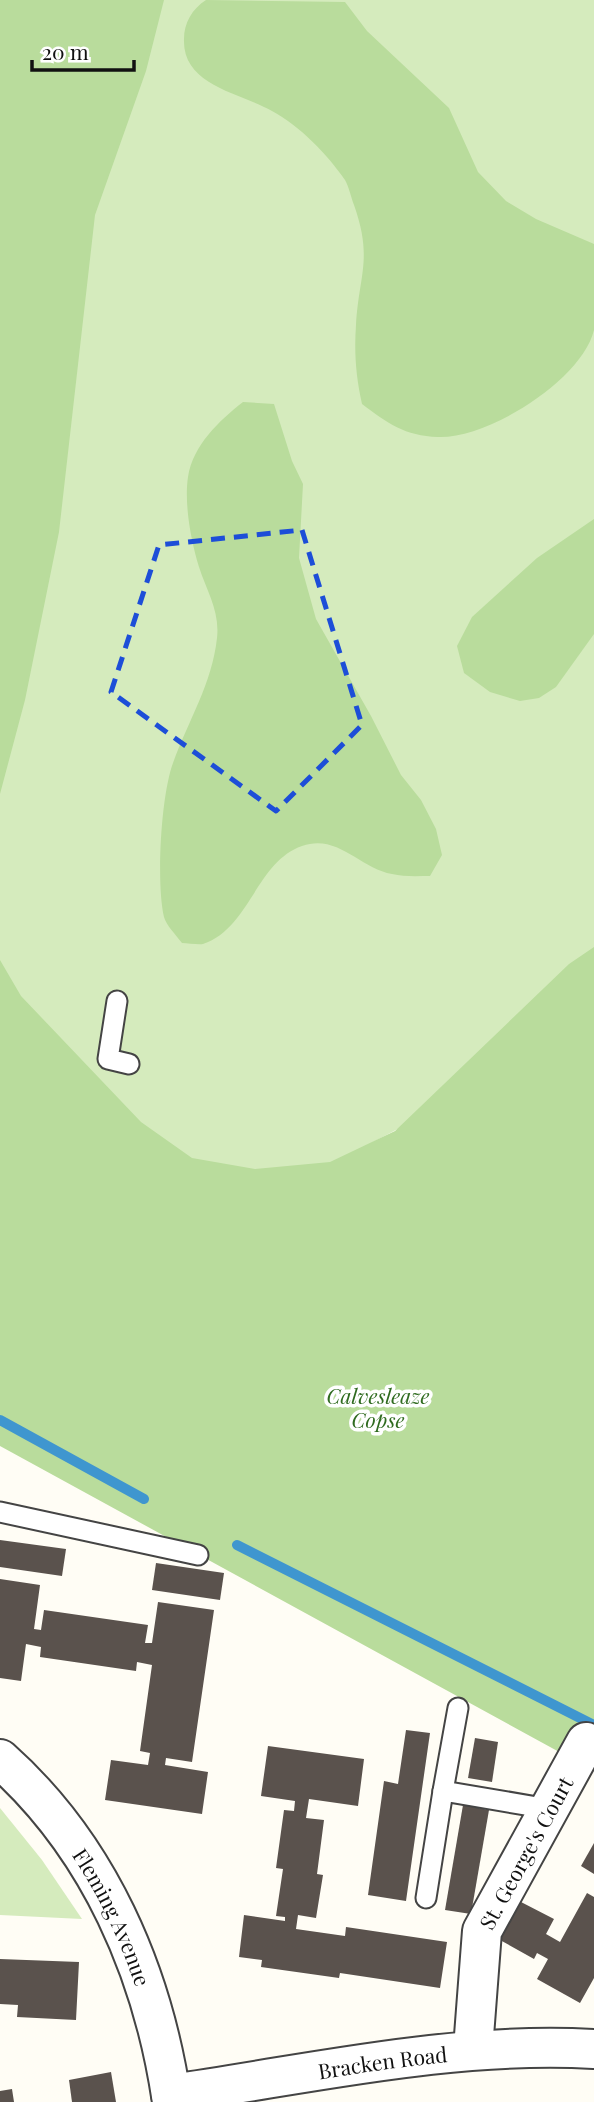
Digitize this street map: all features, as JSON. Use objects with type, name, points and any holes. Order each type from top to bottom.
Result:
[{"type":"street","name":"St. George's Court","points":[[473,2049],[482,1931],[586,1742]]},
{"type":"street","name":"Fleming Avenue","points":[[0,1759],[28,1784],[79,1846],[122,1925],[154,2010],[171,2098]]},
{"type":"street","name":"Bracken Road","points":[[171,2098],[473,2049],[548,2046],[594,2049]]},
{"type":"lane","points":[[117,1001],[108,1059],[128,1064]]},
{"type":"lane","points":[[0,1512],[198,1555]]},
{"type":"lane","points":[[426,1898],[458,1708]]},
{"type":"lane","points":[[443,1791],[549,1809]]},
{"type":"highlighted area","points":[[302,530],[362,725],[276,811],[111,692],[159,545]]},
{"type":"green space","points":[[0,0],[594,0],[594,1024],[246,1210],[0,1061]]},
{"type":"green space","points":[[0,0],[164,0],[146,71],[95,215],[59,532],[25,700],[0,794]]},
{"type":"green space","points":[[206,0],[345,2],[367,31],[449,108],[478,172],[506,201],[536,219],[594,244],[594,330],[586,349],[572,368],[553,386],[530,403],[482,428],[459,435],[438,437],[406,431],[362,404],[355,345],[364,253],[360,224],[348,186],[338,170],[293,124],[272,111],[216,86],[193,68],[186,55],[185,27],[193,12]]},
{"type":"green space","points":[[243,402],[274,404],[292,461],[303,484],[299,558],[316,619],[401,775],[421,800],[436,829],[442,855],[430,876],[406,876],[380,871],[326,844],[302,846],[286,854],[274,866],[232,924],[219,936],[203,944],[182,943],[165,920],[162,902],[160,862],[165,796],[173,763],[210,671],[217,638],[215,610],[199,567],[191,534],[187,499],[188,477],[201,444],[225,417]]},
{"type":"green space","points":[[594,519],[594,634],[556,687],[539,698],[520,701],[490,692],[464,673],[457,646],[472,617],[537,558]]},
{"type":"green space","name":"Calvesleaze Copse","points":[[594,947],[594,1771],[0,1446],[0,960],[21,996],[141,1122],[192,1158],[255,1169],[330,1162],[395,1131],[569,964]]},
{"type":"green space","points":[[0,1808],[42,1860],[82,1919],[0,1915]]},
{"type":"building","points":[[0,1540],[66,1549],[62,1576],[0,1567]]},
{"type":"building","points":[[156,1563],[224,1573],[220,1600],[152,1590]]},
{"type":"building","points":[[0,1579],[40,1585],[34,1629],[41,1630],[44,1610],[148,1625],[145,1643],[152,1643],[158,1602],[214,1610],[192,1762],[166,1758],[165,1765],[208,1772],[202,1814],[105,1800],[111,1760],[148,1765],[150,1753],[140,1751],[152,1665],[137,1662],[136,1671],[40,1657],[41,1647],[26,1644],[21,1681],[0,1678]]},
{"type":"building","points":[[406,1730],[430,1733],[406,1901],[368,1895],[384,1781],[398,1784]]},
{"type":"building","points":[[475,1738],[498,1742],[492,1782],[468,1778]]},
{"type":"building","points":[[268,1746],[364,1759],[358,1806],[309,1799],[306,1818],[324,1820],[317,1874],[323,1875],[316,1918],[298,1915],[296,1929],[345,1936],[346,1927],[447,1942],[440,1988],[340,1973],[339,1978],[261,1967],[262,1960],[239,1957],[244,1915],[285,1921],[285,1917],[276,1916],[283,1869],[276,1868],[284,1810],[294,1811],[295,1801],[261,1796]]},
{"type":"building","points":[[463,1805],[489,1810],[471,1914],[445,1910]]},
{"type":"building","points":[[594,1843],[594,1874],[581,1866]]},
{"type":"building","points":[[587,1893],[594,1897],[594,1978],[580,2003],[537,1979],[548,1959],[537,1953],[534,1959],[500,1940],[521,1902],[554,1919],[546,1934],[560,1942]]},
{"type":"building","points":[[0,1959],[79,1962],[76,2020],[17,2017],[18,2005],[0,2004]]},
{"type":"building","points":[[111,2072],[116,2102],[72,2102],[69,2080]]},
{"type":"building","points":[[12,2089],[14,2102],[0,2102],[0,2091]]},
{"type":"waterway","points":[[0,1420],[144,1499]]},
{"type":"waterway","points":[[237,1545],[594,1725]]}]
